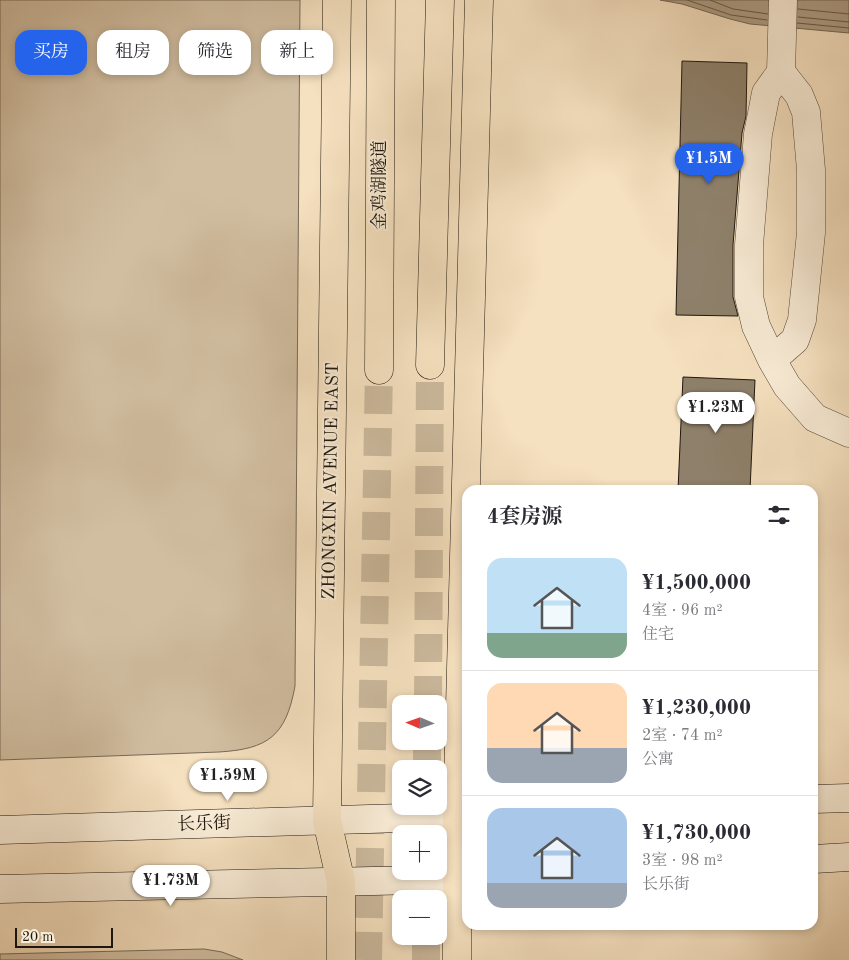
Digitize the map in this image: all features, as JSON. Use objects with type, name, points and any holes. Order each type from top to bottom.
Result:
[{"type":"main road","name":"ZHONGXIN AVENUE EAST","points":[[337,0],[327,821],[342,882],[341,960]]},
{"type":"main road","name":"金鸡湖隧道","points":[[379,370],[381,0]]},
{"type":"main road","points":[[430,365],[440,0]]},
{"type":"main road","points":[[783,0],[781,72],[766,93],[758,134],[749,246],[750,297],[756,326],[772,360],[793,393],[815,418],[849,433]]},
{"type":"main road","points":[[469,485],[479,4]]},
{"type":"main road","points":[[772,360],[795,340],[802,320],[811,233],[811,170],[806,112],[799,95],[781,72]]},
{"type":"main road","points":[[818,799],[849,798]]},
{"type":"main road","name":"长乐街","points":[[0,830],[462,816]]},
{"type":"main road","points":[[457,960],[462,879],[462,816]]},
{"type":"main road","points":[[818,859],[849,856]]},
{"type":"main road","points":[[0,889],[462,879]]},
{"type":"main road","points":[[442,960],[462,879]]},
{"type":"shaded area","points":[[0,0],[300,0],[300,30],[261,30],[261,75],[299,75],[295,686],[286,717],[272,737],[262,743],[236,750],[0,760]]},
{"type":"shaded area","points":[[204,949],[222,952],[243,960],[0,960],[0,954]]},
{"type":"water","points":[[660,0],[849,0],[849,33],[750,24],[682,4]]},
{"type":"building","points":[[682,61],[747,63],[746,116],[742,133],[733,245],[733,297],[738,316],[676,315]]},
{"type":"building","points":[[683,377],[755,380],[750,485],[678,485]]},
{"type":"tunnel","points":[[428,695],[430,365]]},
{"type":"tunnel","points":[[368,960],[379,370]]},
{"type":"tunnel","points":[[427,750],[427,760]]},
{"type":"tunnel","points":[[426,880],[426,890]]},
{"type":"tunnel","points":[[426,945],[426,960]]}]
